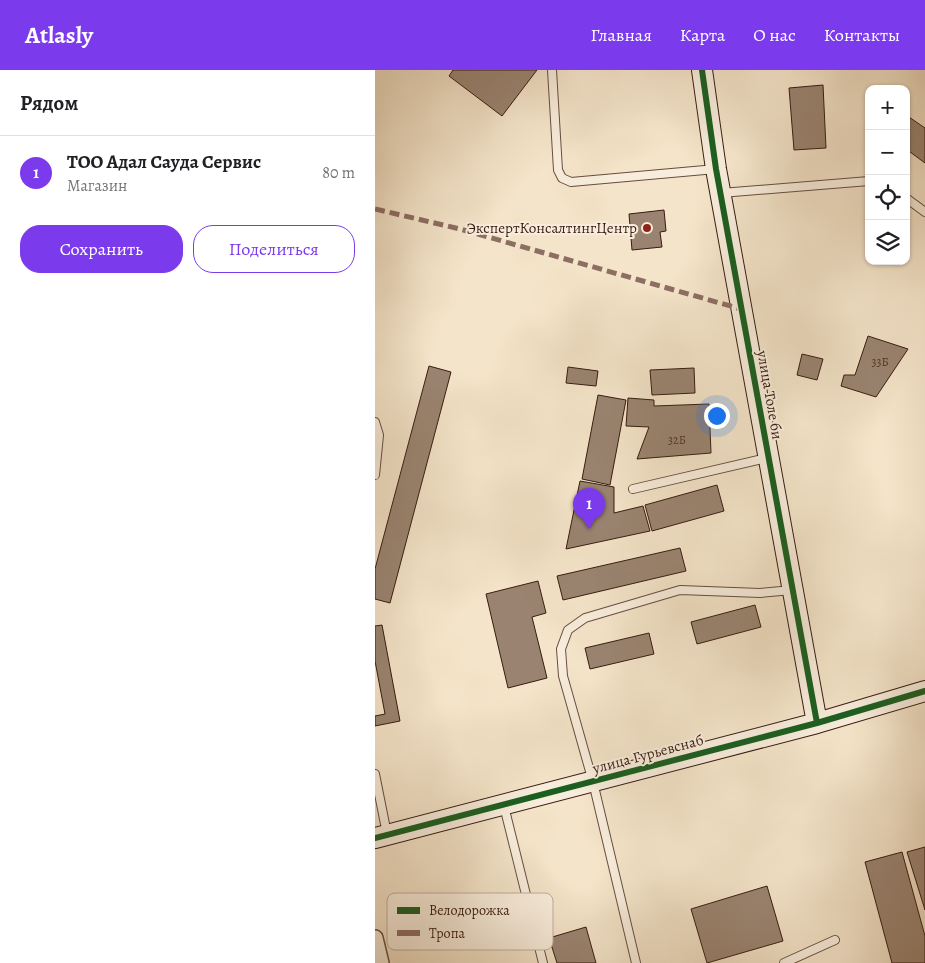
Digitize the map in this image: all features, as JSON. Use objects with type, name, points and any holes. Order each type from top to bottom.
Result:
[{"type":"street","name":"улица Толе би","points":[[701,70],[720,193],[817,723]]},
{"type":"street","name":"улица Гурьевснаб","points":[[381,836],[817,723],[925,691]]},
{"type":"street","points":[[375,938],[381,963]]},
{"type":"lane","points":[[552,70],[558,170],[562,178],[571,182],[716,169]]},
{"type":"lane","points":[[720,193],[865,181]]},
{"type":"lane","points":[[910,201],[925,212]]},
{"type":"lane","points":[[375,422],[379,435],[375,475]]},
{"type":"lane","points":[[633,490],[769,458]]},
{"type":"lane","points":[[635,963],[593,782],[563,676],[561,649],[568,630],[585,618],[680,590],[760,593],[793,590]]},
{"type":"lane","points":[[375,774],[381,836]]},
{"type":"lane","points":[[504,804],[526,893]]},
{"type":"lane","points":[[784,963],[835,940]]},
{"type":"lane","points":[[540,950],[543,963]]},
{"type":"building","points":[[453,70],[537,70],[502,116],[449,76]]},
{"type":"building","points":[[823,85],[826,148],[794,150],[789,88]]},
{"type":"building","points":[[910,118],[925,128],[925,163],[910,152]]},
{"type":"building","points":[[664,210],[666,231],[660,232],[662,247],[632,250],[629,214]]},
{"type":"building","points":[[868,336],[908,349],[876,397],[841,386],[844,375],[855,375]]},
{"type":"building","points":[[802,354],[823,359],[817,380],[797,375]]},
{"type":"building","points":[[429,366],[451,372],[390,603],[375,599],[375,569]]},
{"type":"building","points":[[568,367],[598,371],[596,386],[566,383]]},
{"type":"building","points":[[694,368],[695,393],[652,395],[650,370]]},
{"type":"building","points":[[598,395],[626,400],[610,485],[582,479]]},
{"type":"building","points":[[628,398],[654,400],[654,406],[709,404],[711,453],[637,459],[649,427],[626,426]]},
{"type":"building","points":[[580,481],[614,487],[614,513],[643,506],[650,531],[566,549]]},
{"type":"building","points":[[717,485],[724,511],[652,531],[645,505]]},
{"type":"building","points":[[680,548],[686,571],[563,600],[557,576]]},
{"type":"building","points":[[538,581],[546,613],[532,617],[547,678],[508,688],[486,594]]},
{"type":"building","points":[[755,605],[761,627],[697,644],[691,622]]},
{"type":"building","points":[[382,625],[400,721],[375,726],[375,716],[385,714],[375,661],[375,626]]},
{"type":"building","points":[[649,633],[654,654],[590,669],[585,648]]},
{"type":"building","points":[[925,847],[925,910],[907,852]]},
{"type":"building","points":[[902,852],[925,936],[925,963],[892,963],[865,862]]},
{"type":"building","points":[[767,886],[783,941],[707,963],[691,909]]},
{"type":"building","points":[[586,927],[596,963],[557,963],[553,950],[553,937]]},
{"type":"marked path","points":[[375,209],[460,229],[741,309]]},
{"type":"cycle path","points":[[702,70],[716,169],[817,723]]},
{"type":"cycle path","points":[[375,838],[817,723],[925,691]]},
{"type":"place","name":"ЭкспертКонсалтингЦентр","points":[[647,228]]},
{"type":"place","name":"ТОО Адал Сауда Сервис","points":[[589,529]]}]
